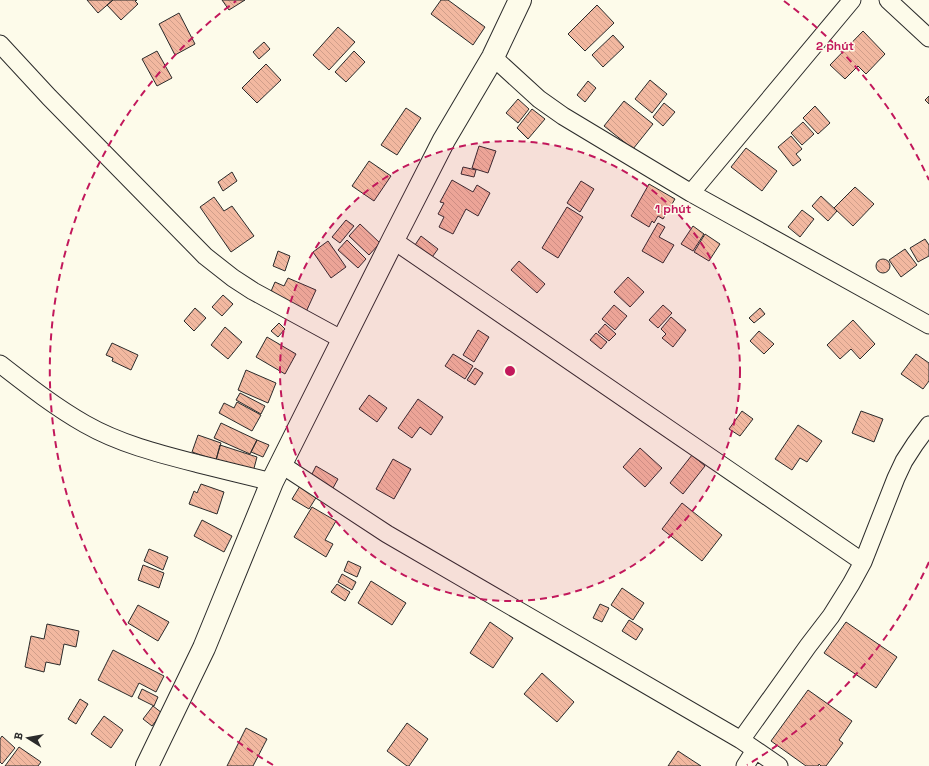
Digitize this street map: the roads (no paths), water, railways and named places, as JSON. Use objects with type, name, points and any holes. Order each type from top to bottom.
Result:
[{"type":"main road","points":[[147,766],[204,648],[277,474],[444,140],[493,57],[520,0]]},
{"type":"street","points":[[691,193],[852,0]]},
{"type":"street","points":[[888,0],[929,38]]},
{"type":"street","points":[[0,44],[49,97],[205,256],[233,278],[253,291],[343,340]]},
{"type":"street","points":[[493,57],[539,99],[563,116],[691,193],[929,325]]},
{"type":"street","points":[[393,240],[863,562]]},
{"type":"street","points":[[0,364],[64,411],[107,435],[162,455],[277,474],[387,534],[741,740],[779,766]]},
{"type":"street","points":[[741,740],[831,616],[863,562],[896,478],[915,444],[929,425]]},
{"type":"street","points":[[745,766],[755,750]]}]
